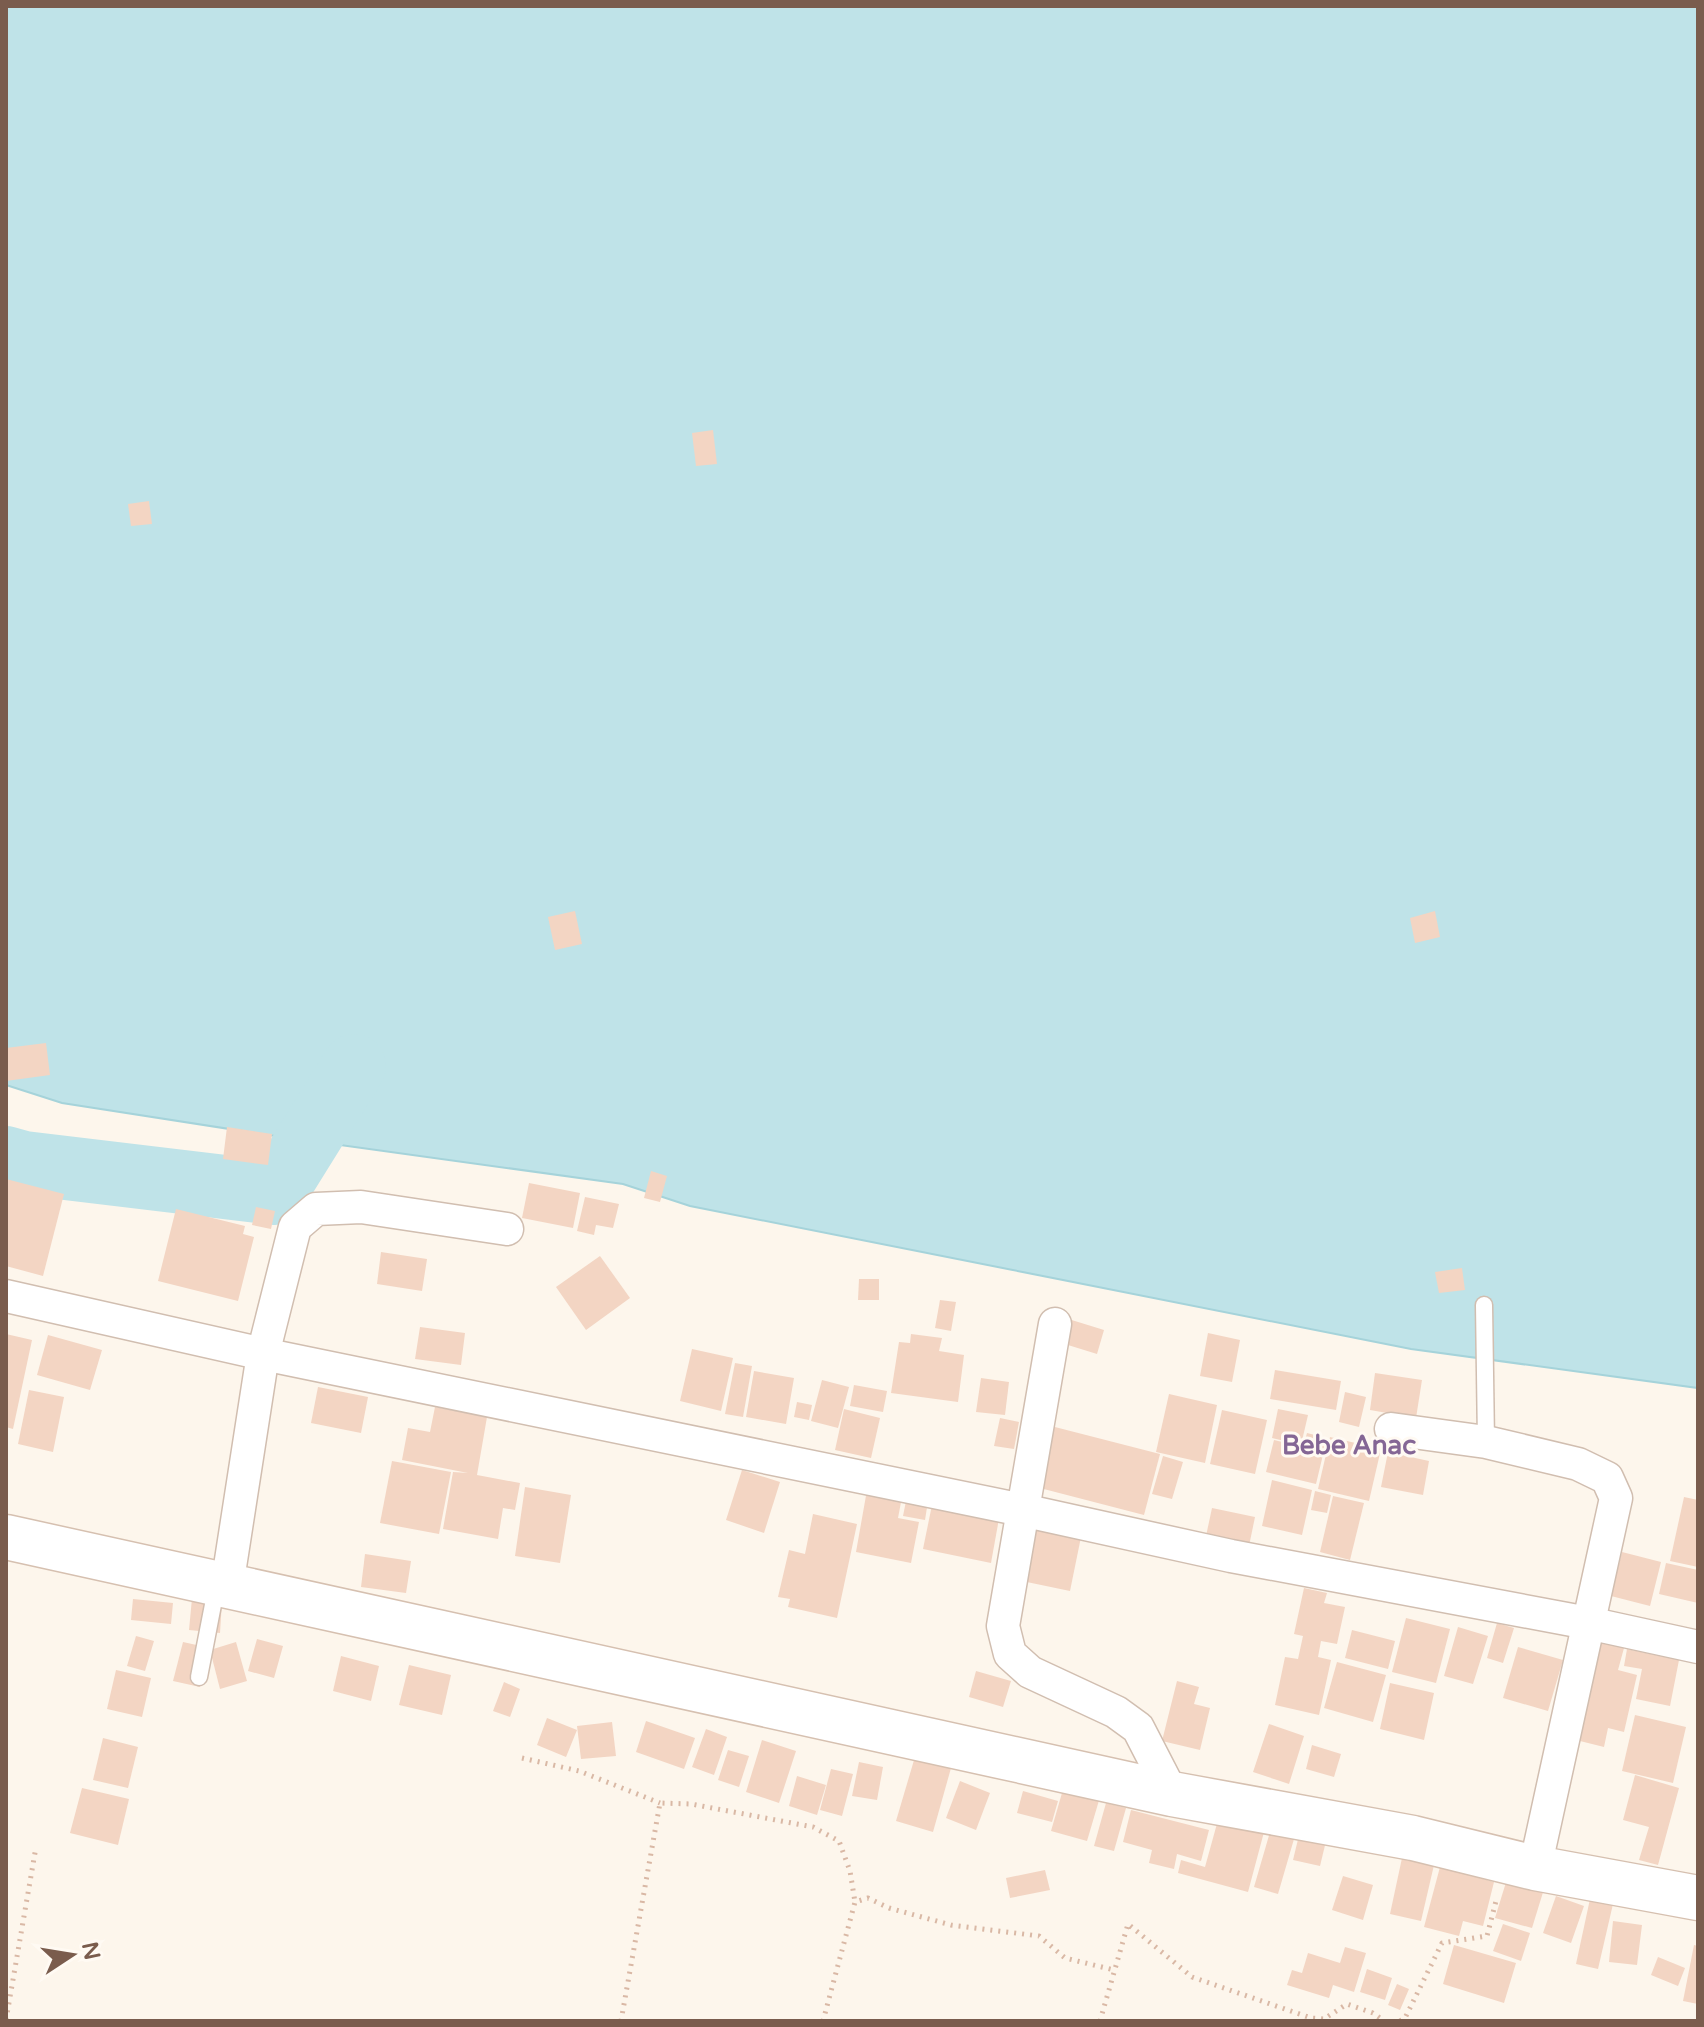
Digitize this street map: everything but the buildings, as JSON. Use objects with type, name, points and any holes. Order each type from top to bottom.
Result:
[{"type":"street","points":[[222,1585],[263,1354],[295,1227],[316,1209],[361,1207],[507,1229]]},
{"type":"street","points":[[6,1296],[263,1354],[1231,1556],[1588,1623],[1698,1647]]},
{"type":"street","points":[[1055,1324],[1003,1626],[1010,1654],[1030,1672],[1116,1712],[1138,1728],[1172,1794]]},
{"type":"street","points":[[1391,1429],[1486,1442],[1578,1464],[1607,1478],[1616,1498],[1588,1623],[1521,1864]]},
{"type":"street","points":[[6,1537],[1172,1794],[1413,1838],[1521,1864],[1698,1898]]},
{"type":"lane","points":[[1484,1305],[1486,1442]]},
{"type":"lane","points":[[199,1677],[222,1585]]},
{"type":"path","points":[[522,1758],[579,1771],[660,1803],[691,1804],[813,1827],[839,1841],[850,1871],[855,1902],[823,2021]]},
{"type":"path","points":[[621,2021],[660,1803]]},
{"type":"path","points":[[6,2020],[36,1847]]},
{"type":"path","points":[[1400,2021],[1405,2018],[1442,1943],[1487,1936],[1521,1864]]},
{"type":"path","points":[[855,1902],[868,1898],[889,1908],[951,1925],[1039,1936],[1065,1958],[1114,1970]]},
{"type":"path","points":[[1100,2021],[1128,1924],[1192,1977],[1311,2018],[1324,2019],[1347,2004],[1373,2013],[1384,2021]]},
{"type":"water","points":[[6,6],[1698,6],[1698,1388],[1411,1349],[690,1206],[623,1184],[62,1103],[6,1085]]},
{"type":"waterway","points":[[6,1158],[24,1163],[275,1193],[354,1066]]},
{"type":"district","name":"Bebe Anac","points":[[1349,1445]]}]
